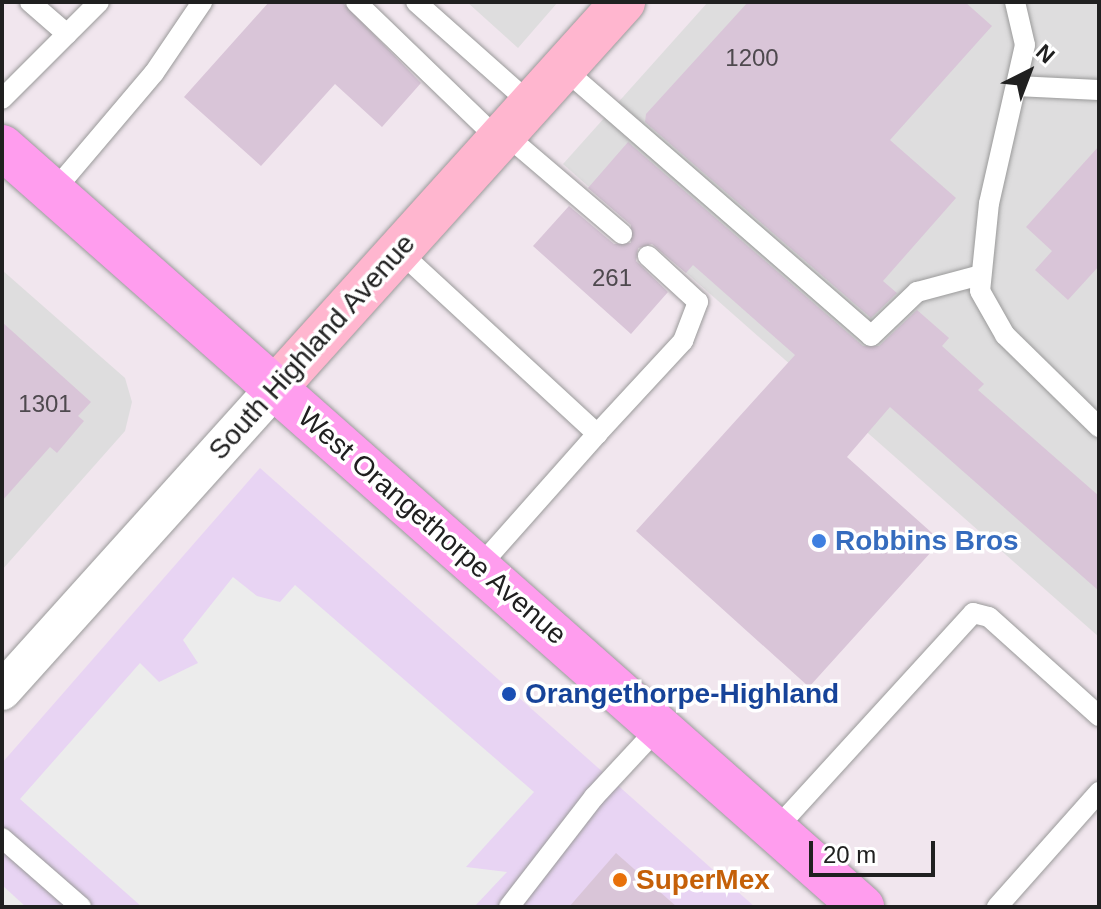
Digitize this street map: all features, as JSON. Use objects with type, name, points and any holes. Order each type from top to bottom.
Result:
[{"type":"main road","name":"West Orangethorpe Avenue","points":[[2,147],[862,907]]},
{"type":"street","name":"South Highland Avenue","points":[[2,691],[623,2]]},
{"type":"lane","points":[[30,2],[67,34]]},
{"type":"lane","points":[[2,99],[99,2]]},
{"type":"lane","points":[[53,192],[154,73],[202,2]]},
{"type":"lane","points":[[356,2],[511,126],[622,234]]},
{"type":"lane","points":[[416,2],[511,126]]},
{"type":"lane","points":[[1015,2],[1025,45],[989,203],[980,291],[1005,335],[1099,427]]},
{"type":"lane","points":[[563,68],[871,336],[917,292],[981,275]]},
{"type":"lane","points":[[1016,86],[1099,90]]},
{"type":"lane","points":[[399,251],[597,434]]},
{"type":"lane","points":[[478,568],[683,341],[698,302],[648,256]]},
{"type":"lane","points":[[775,830],[973,613],[989,617],[1099,716]]},
{"type":"lane","points":[[509,907],[594,797],[659,727]]},
{"type":"lane","points":[[997,907],[1099,792]]},
{"type":"lane","points":[[2,838],[81,907]]},
{"type":"shaded area","points":[[467,2],[558,2],[518,48]]},
{"type":"shaded area","points":[[708,2],[1099,2],[1099,637],[563,164]]},
{"type":"shaded area","points":[[2,270],[125,378],[132,402],[125,431],[2,570]]},
{"type":"shaded area","points":[[260,468],[755,907],[2,907],[2,763]]},
{"type":"shaded area","points":[[233,577],[257,596],[280,602],[295,585],[534,792],[466,867],[507,872],[474,907],[142,907],[20,799],[140,663],[159,682],[198,663],[183,640]]},
{"type":"shaded area","points":[[2,885],[26,907],[2,907]]},
{"type":"building","points":[[269,2],[342,2],[421,83],[382,127],[335,84],[261,166],[184,97]]},
{"type":"building","points":[[748,2],[965,2],[992,26],[890,140],[956,198],[883,281],[897,293],[871,318],[645,122],[646,114]]},
{"type":"building","points":[[628,142],[863,346],[879,346],[917,310],[949,338],[942,346],[984,384],[978,390],[1099,496],[1099,591],[890,407],[847,457],[941,541],[809,687],[636,531],[795,355],[693,265],[686,273],[652,244],[638,248],[636,261],[668,292],[631,334],[533,246],[569,206],[614,244],[631,243],[631,225],[588,188]]},
{"type":"building","points":[[1099,146],[1099,266],[1068,300],[1035,270],[1052,251],[1026,227]]},
{"type":"building","points":[[2,322],[91,402],[78,416],[84,421],[57,453],[50,447],[2,501]]},
{"type":"building","name":"SuperMex","points":[[616,853],[677,907],[569,907]]},
{"type":"place","name":"Robbins Bros","points":[[819,541]]},
{"type":"place","name":"Orangethorpe-Highland","points":[[509,694]]},
{"type":"place","name":"SuperMex","points":[[620,880]]}]
